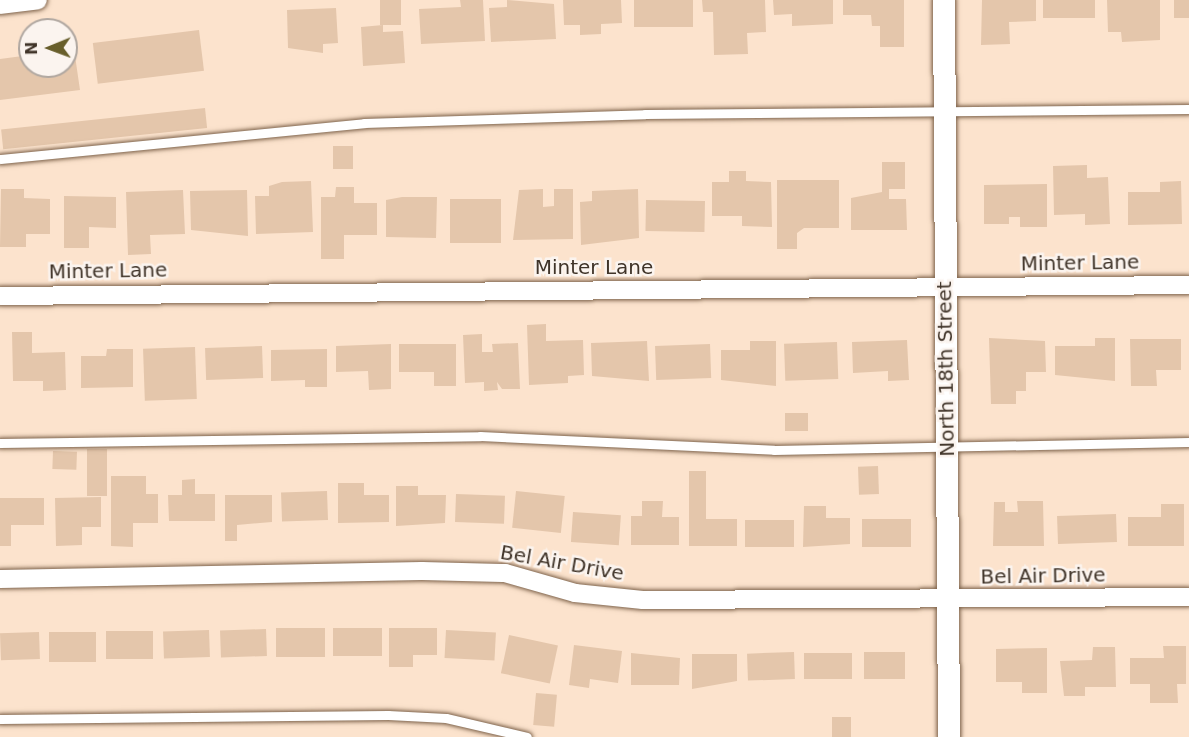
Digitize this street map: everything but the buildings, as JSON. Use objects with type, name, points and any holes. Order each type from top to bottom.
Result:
[{"type":"street","points":[[0,5],[38,0]]},
{"type":"street","name":"North 18th Street","points":[[944,0],[949,737]]},
{"type":"street","name":"Minter Lane","points":[[0,296],[1189,285]]},
{"type":"street","name":"Bel Air Drive","points":[[0,579],[505,573],[575,593],[643,600],[1189,597]]},
{"type":"lane","points":[[0,159],[364,123],[1189,109]]},
{"type":"lane","points":[[0,442],[480,436],[774,450],[1189,442]]},
{"type":"lane","points":[[0,719],[388,715],[446,718],[527,737]]}]
